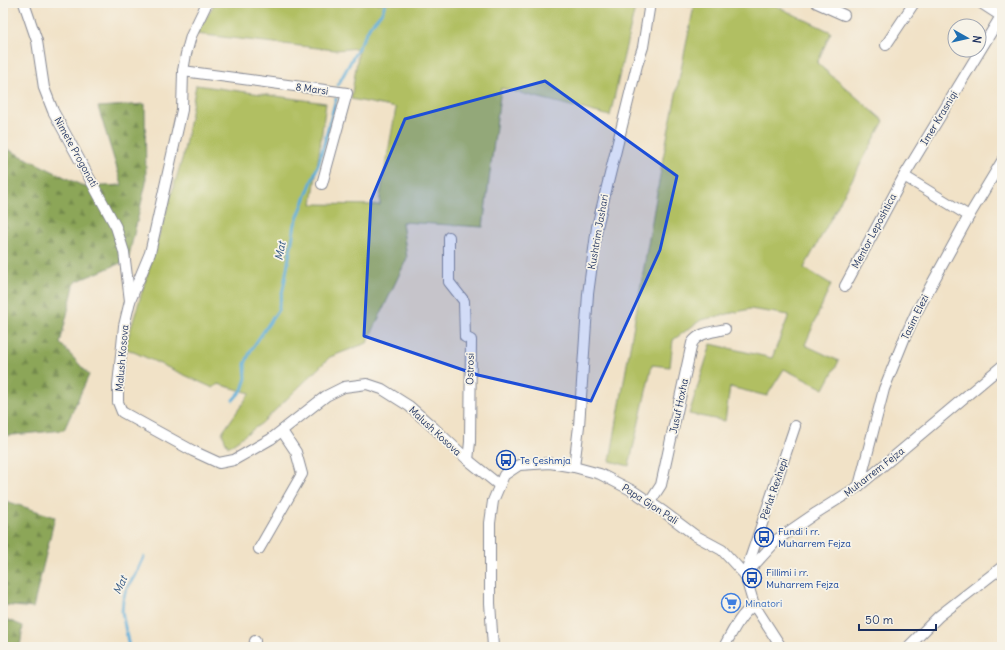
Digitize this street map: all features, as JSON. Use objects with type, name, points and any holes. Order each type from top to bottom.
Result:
[{"type":"street","name":"Nimete Progonati","points":[[24,3],[37,41],[44,88],[51,105],[116,226],[124,252],[130,301]]},
{"type":"street","name":"Malush Kosova","points":[[207,3],[191,36],[186,54],[183,71],[182,110],[150,253],[130,301],[124,326],[118,386],[119,407],[122,412],[125,415],[219,463],[234,460],[271,439],[326,396],[344,387],[367,384],[382,389],[409,406],[468,460],[499,485]]},
{"type":"street","name":"Kushtrim Jashari","points":[[574,467],[579,426],[588,294],[597,227],[637,65],[642,51],[650,3]]},
{"type":"street","points":[[817,3],[844,15]]},
{"type":"street","points":[[886,45],[914,3]]},
{"type":"street","name":"Imer Krasniqi","points":[[904,176],[1001,16],[981,3]]},
{"type":"street","name":"8 Marsi","points":[[183,71],[330,92],[347,93],[322,184]]},
{"type":"street","name":"Tasim Elezi","points":[[859,486],[884,389],[905,337],[916,313],[969,216],[1002,161]]},
{"type":"street","points":[[904,176],[969,216]]},
{"type":"street","name":"Mentor Leposhtica","points":[[845,286],[904,176]]},
{"type":"street","name":"Ostrosi","points":[[449,237],[449,282],[464,300],[465,336],[471,340],[470,442],[468,460]]},
{"type":"street","name":"Jusuf Hoxha","points":[[650,502],[661,485],[692,343],[695,338],[702,335],[725,329]]},
{"type":"street","name":"Muharrem Fejza","points":[[745,575],[778,539],[859,486],[1002,366]]},
{"type":"street","name":"Përlat Rexhepi","points":[[745,575],[795,426]]},
{"type":"street","points":[[259,549],[302,474],[296,452],[282,431]]},
{"type":"street","name":"Papa Gjon Pali","points":[[493,647],[490,603],[490,523],[493,501],[504,475],[519,464],[550,463],[574,467],[600,474],[634,491],[696,536],[722,550],[745,575]]},
{"type":"street","points":[[908,647],[939,616],[1002,567]]},
{"type":"street","points":[[745,575],[754,605],[781,647]]},
{"type":"street","points":[[724,647],[745,612],[754,605]]},
{"type":"highlighted area","points":[[545,81],[677,176],[660,250],[591,401],[478,375],[364,336],[371,200],[405,119]]},
{"type":"green space","points":[[215,3],[636,3],[610,116],[501,88],[483,227],[402,222],[407,258],[367,343],[330,357],[262,423],[228,447],[222,433],[250,393],[218,384],[213,388],[125,348],[183,156],[196,85],[326,103],[312,204],[380,205],[380,197],[396,108],[351,99],[359,48],[335,50],[196,34]]},
{"type":"green space","points":[[680,3],[777,3],[776,6],[831,32],[817,63],[884,121],[804,268],[831,284],[805,345],[839,361],[824,389],[784,369],[767,396],[730,387],[725,421],[689,414],[711,344],[772,358],[789,315],[750,309],[701,320],[673,340],[670,367],[652,365],[629,466],[610,461],[664,153],[694,6]]},
{"type":"green space","points":[[145,104],[146,183],[128,260],[75,282],[60,343],[89,375],[64,430],[3,436],[3,147],[85,187],[122,185],[98,107]]},
{"type":"green space","points":[[3,500],[55,517],[33,608],[3,605]]},
{"type":"green space","points":[[3,618],[23,626],[20,647],[3,647]]},
{"type":"waterway","name":"Mat","points":[[338,85],[370,26],[383,11],[385,3]]},
{"type":"waterway","name":"Mat","points":[[233,400],[242,390],[246,378],[245,364],[251,350],[278,310],[295,224],[319,163],[336,99]]},
{"type":"waterway","name":"Mat","points":[[129,647],[122,612],[123,600],[126,590],[144,557]]},
{"type":"place","name":"Te Çeshmja","points":[[506,460]]},
{"type":"place","name":"Fundi i rr. Muharrem Fejza","points":[[764,537]]},
{"type":"place","name":"Fillimi i rr. Muharrem Fejza","points":[[752,578]]},
{"type":"place","name":"Minatori","points":[[731,603]]}]
